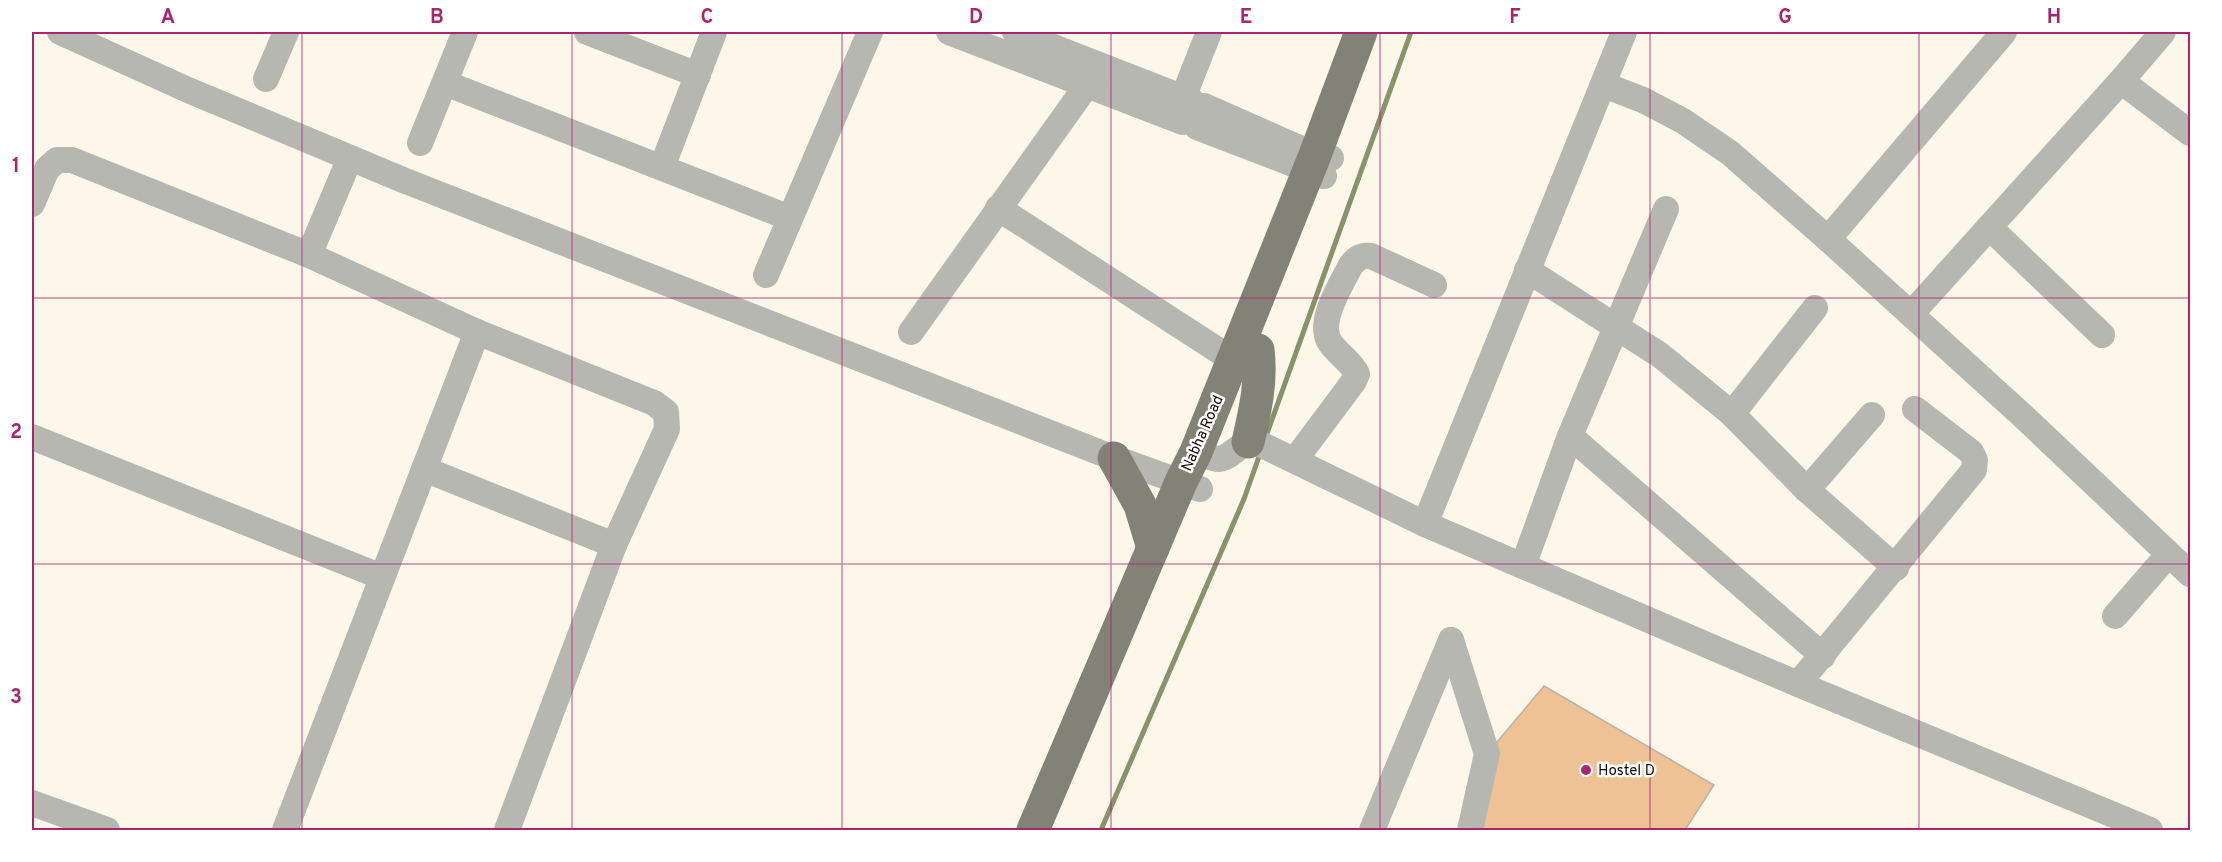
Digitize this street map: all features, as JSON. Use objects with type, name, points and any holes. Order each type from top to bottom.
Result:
[{"type":"main road","name":"Nabha Road","points":[[1320,165],[1361,32]]},
{"type":"main road","name":"Nabha Road","points":[[1042,830],[1097,722],[1246,355],[1320,165],[1381,32]]},
{"type":"main road","points":[[1246,355],[1260,366],[1258,444]]},
{"type":"main road","points":[[1114,458],[1140,505],[1153,548]]},
{"type":"main road","name":"Nabha Road","points":[[1042,830],[1153,548],[1191,486]]},
{"type":"street","points":[[60,32],[188,90],[350,158],[1114,458],[1191,486]]},
{"type":"street","points":[[266,79],[286,32]]},
{"type":"street","points":[[420,143],[465,32]]},
{"type":"street","points":[[587,32],[698,75]]},
{"type":"street","points":[[662,167],[714,32]]},
{"type":"street","points":[[766,275],[870,32]]},
{"type":"street","points":[[949,32],[997,40],[1087,85],[1189,113]]},
{"type":"street","points":[[1015,32],[1189,113],[1320,165]]},
{"type":"street","points":[[1189,113],[1209,32]]},
{"type":"street","points":[[1425,524],[1624,32]]},
{"type":"street","points":[[1828,239],[2004,32]]},
{"type":"street","points":[[1911,314],[2163,32]]},
{"type":"street","points":[[2121,81],[2190,133]]},
{"type":"street","points":[[445,83],[790,218]]},
{"type":"street","points":[[911,332],[1087,85]]},
{"type":"street","points":[[1604,85],[1643,100],[1673,116],[1730,153],[2024,417],[2190,574]]},
{"type":"street","points":[[309,255],[350,158]]},
{"type":"street","points":[[32,204],[47,169],[57,160],[72,160],[309,255],[477,332],[654,403],[666,412],[668,429],[614,545],[507,831]]},
{"type":"street","points":[[998,208],[1246,355]]},
{"type":"street","points":[[1524,566],[1570,436],[1666,209]]},
{"type":"street","points":[[1989,227],[2102,335]]},
{"type":"street","points":[[1295,460],[1357,374],[1330,342],[1325,327],[1328,314],[1356,258],[1364,255],[1371,256],[1434,285]]},
{"type":"street","points":[[1527,270],[1660,355],[1732,414],[1807,490],[1896,568]]},
{"type":"street","points":[[1732,414],[1815,308]]},
{"type":"street","points":[[285,831],[477,332]]},
{"type":"street","points":[[1798,684],[1896,568],[1974,470],[1975,460],[1971,452],[1915,409]]},
{"type":"street","points":[[1807,490],[1872,414]]},
{"type":"street","points":[[1570,436],[1823,656]]},
{"type":"street","points":[[32,437],[382,577]]},
{"type":"street","points":[[1204,455],[1220,459],[1229,455],[1238,446],[1258,444],[1425,524],[1798,684],[2150,831]]},
{"type":"street","points":[[424,469],[614,545]]},
{"type":"street","points":[[2115,615],[2168,555]]},
{"type":"street","points":[[1372,831],[1451,640],[1487,754],[1470,831]]},
{"type":"street","points":[[32,803],[107,831]]},
{"type":"building","name":"Hostel D","points":[[1544,686],[1714,785],[1685,830],[1470,830],[1487,754]]},
{"type":"waterway","points":[[1265,439],[1411,32]]},
{"type":"waterway","points":[[1101,830],[1244,499],[1261,451]]},
{"type":"place","name":"Hostel D","points":[[1586,770]]}]
